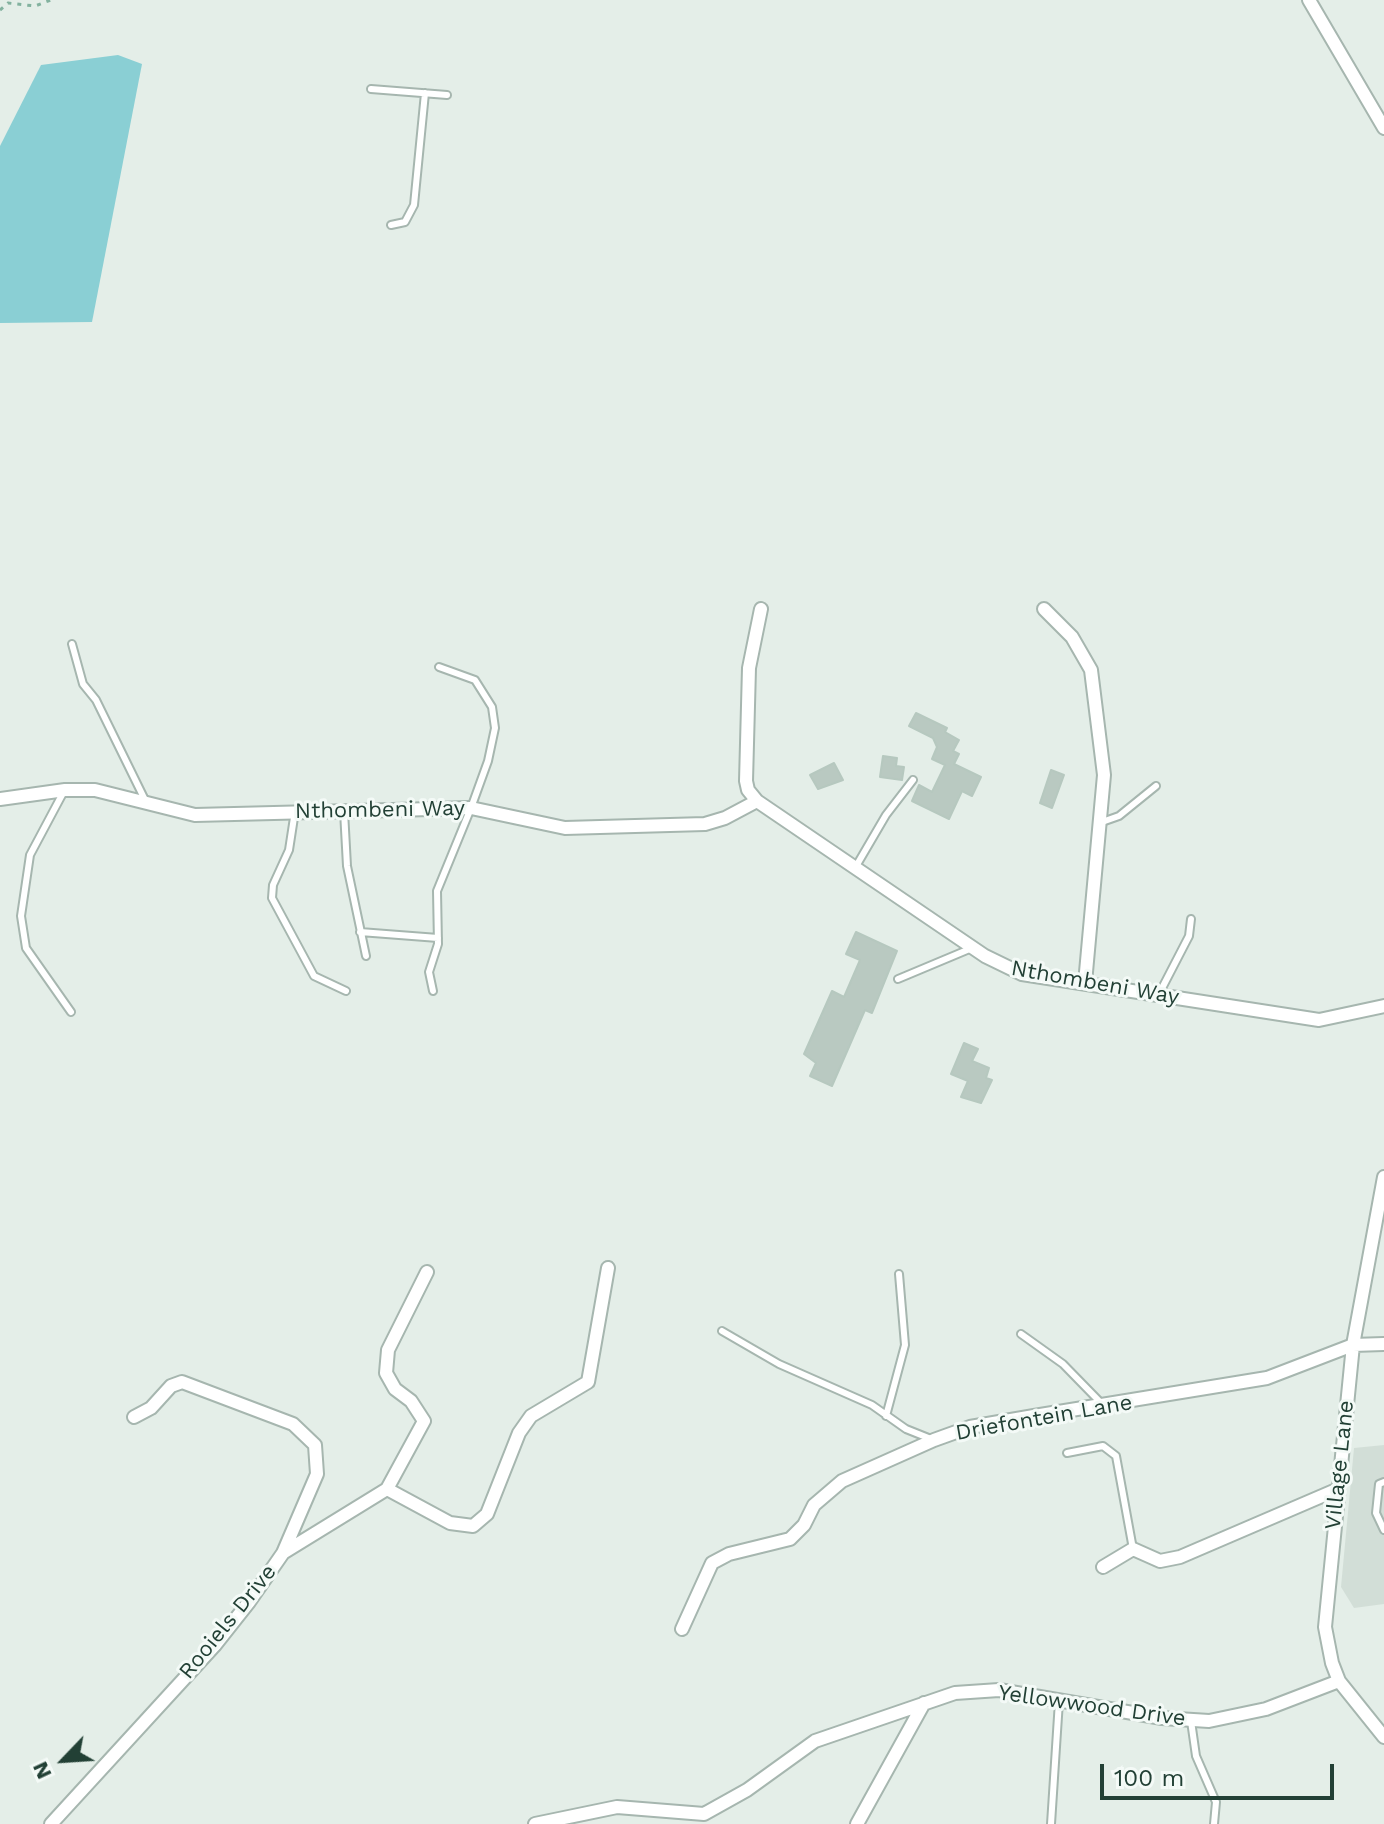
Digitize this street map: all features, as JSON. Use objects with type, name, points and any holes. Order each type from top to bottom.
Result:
[{"type":"street","points":[[1309,0],[1384,128]]},
{"type":"street","points":[[757,801],[748,790],[746,781],[749,668],[761,609]]},
{"type":"street","points":[[1044,609],[1072,637],[1091,670],[1105,784],[1085,983]]},
{"type":"street","name":"Nthombeni Way","points":[[0,799],[65,790],[95,790],[195,815],[471,808],[565,828],[705,824],[725,818],[757,801],[972,948],[1022,974],[1319,1020],[1384,1006]]},
{"type":"street","name":"Village Lane","points":[[1384,1177],[1353,1345],[1336,1490],[1325,1627],[1339,1681],[1384,1737]]},
{"type":"street","points":[[387,1489],[450,1523],[473,1526],[487,1514],[519,1433],[531,1416],[588,1382],[608,1268]]},
{"type":"street","points":[[283,1553],[387,1489],[424,1421],[411,1401],[395,1389],[386,1373],[388,1350],[427,1272]]},
{"type":"street","name":"Driefontein Lane","points":[[682,1629],[712,1563],[729,1554],[790,1539],[804,1525],[814,1505],[842,1481],[934,1440],[970,1427],[1267,1378],[1353,1345],[1384,1344]]},
{"type":"street","name":"Rooiels Drive","points":[[51,1824],[215,1645],[283,1553],[317,1474],[318,1456],[308,1435],[293,1424],[182,1382],[171,1386],[151,1408],[134,1417]]},
{"type":"street","points":[[1103,1567],[1133,1549],[1168,1561],[1336,1490]]},
{"type":"street","name":"Yellowwood Drive","points":[[535,1824],[617,1807],[704,1814],[747,1790],[815,1741],[924,1703],[977,1690],[999,1690],[1191,1721],[1239,1717],[1339,1681]]},
{"type":"street","points":[[857,1824],[924,1703]]},
{"type":"lane","points":[[371,89],[447,95]]},
{"type":"lane","points":[[391,225],[405,222],[414,205],[425,93]]},
{"type":"lane","points":[[72,644],[83,684],[96,700],[146,802]]},
{"type":"lane","points":[[433,991],[429,972],[438,938],[437,891],[488,761],[494,718],[487,695],[475,680],[439,667]]},
{"type":"lane","points":[[855,868],[886,815],[913,780]]},
{"type":"lane","points":[[1102,822],[1119,816],[1156,786]]},
{"type":"lane","points":[[65,790],[30,855],[21,916],[26,948],[71,1012]]},
{"type":"lane","points":[[295,811],[289,850],[273,885],[272,898],[314,976],[346,991]]},
{"type":"lane","points":[[344,811],[347,866],[366,956]]},
{"type":"lane","points":[[1159,994],[1189,936],[1191,919]]},
{"type":"lane","points":[[360,932],[438,938]]},
{"type":"lane","points":[[898,979],[972,948]]},
{"type":"lane","points":[[886,1416],[905,1345],[899,1274]]},
{"type":"lane","points":[[722,1331],[779,1364],[872,1405],[911,1432],[934,1440]]},
{"type":"lane","points":[[1021,1334],[1063,1364],[1104,1406]]},
{"type":"lane","points":[[1067,1453],[1103,1446],[1116,1456],[1133,1549]]},
{"type":"lane","points":[[1384,1482],[1379,1484],[1376,1513],[1384,1530]]},
{"type":"lane","points":[[1051,1824],[1059,1701]]},
{"type":"lane","points":[[1191,1721],[1196,1756],[1216,1802],[1214,1824]]},
{"type":"path","points":[[0,10],[8,3],[35,6],[51,0]]},
{"type":"shaded area","points":[[1384,1445],[1384,1604],[1354,1608],[1341,1587],[1354,1448]]},
{"type":"water","points":[[118,55],[142,64],[92,322],[0,323],[0,146],[41,65]]},
{"type":"building","points":[[916,713],[947,728],[945,732],[959,740],[953,751],[959,754],[954,764],[981,777],[972,796],[962,791],[949,819],[912,801],[919,785],[932,792],[945,765],[932,759],[937,747],[933,738],[909,726]]},
{"type":"building","points":[[883,756],[897,758],[896,766],[904,767],[902,780],[880,777]]},
{"type":"building","points":[[834,763],[843,780],[818,789],[810,775]]},
{"type":"building","points":[[1051,770],[1064,775],[1052,808],[1040,803]]},
{"type":"building","points":[[856,932],[897,951],[872,1013],[865,1010],[832,1086],[810,1076],[816,1063],[804,1054],[832,991],[844,997],[860,960],[846,954]]},
{"type":"building","points":[[964,1043],[978,1049],[972,1061],[989,1068],[986,1078],[992,1080],[981,1103],[961,1097],[968,1081],[951,1074]]}]
